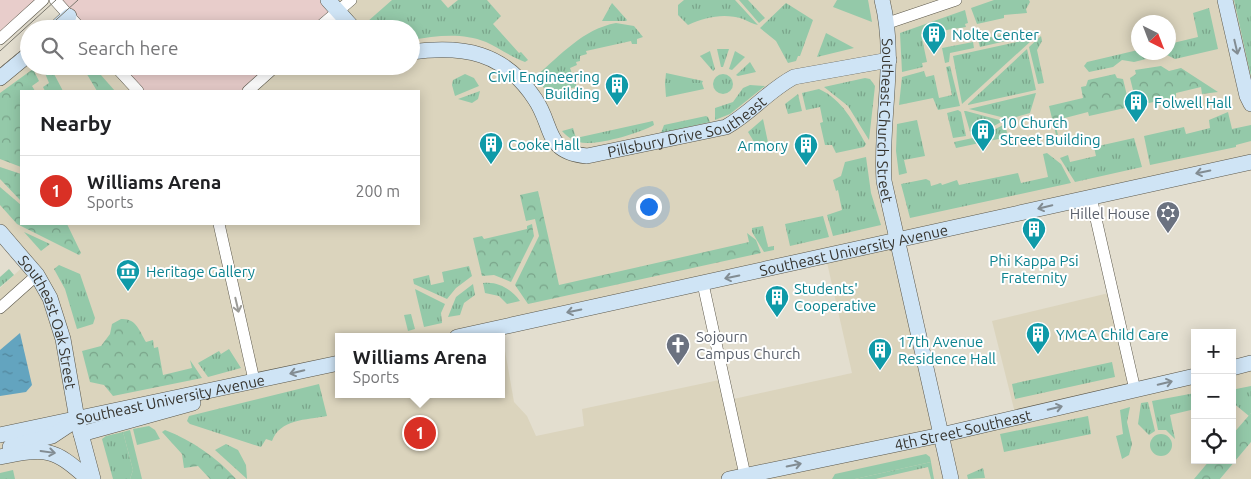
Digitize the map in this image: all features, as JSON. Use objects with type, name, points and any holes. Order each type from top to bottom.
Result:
[{"type":"main road","name":"Southeast Church Street","points":[[882,0],[888,23],[889,60],[882,148],[884,181],[951,479]]},
{"type":"main road","points":[[1225,0],[1247,96],[1251,104]]},
{"type":"main road","points":[[333,6],[346,20]]},
{"type":"main road","points":[[65,20],[69,16]]},
{"type":"main road","name":"Pillsbury Drive Southeast","points":[[420,51],[443,48],[473,52],[499,62],[535,98],[550,135],[558,145],[565,152],[587,156],[726,127],[794,77],[889,60]]},
{"type":"main road","points":[[0,78],[20,61]]},
{"type":"main road","name":"Southeast University Avenue","points":[[476,333],[1251,162]]},
{"type":"main road","name":"Southeast Oak Street","points":[[0,232],[37,275],[50,298],[63,339],[79,426],[93,479]]},
{"type":"main road","name":"Southeast University Avenue","points":[[0,435],[79,426],[254,380],[335,363]]},
{"type":"main road","points":[[1236,367],[1251,363]]},
{"type":"main road","name":"4th Street Southeast","points":[[729,479],[941,435],[1191,377]]},
{"type":"main road","points":[[0,452],[20,443],[52,436],[79,426]]},
{"type":"main road","points":[[0,457],[43,451],[56,453],[88,479]]},
{"type":"street","points":[[21,20],[43,0]]},
{"type":"street","points":[[54,0],[72,20]]},
{"type":"street","points":[[323,20],[333,6],[351,0]]},
{"type":"street","points":[[888,23],[956,0]]},
{"type":"street","points":[[0,39],[20,21]]},
{"type":"street","points":[[123,75],[137,90]]},
{"type":"street","points":[[249,90],[266,75]]},
{"type":"street","points":[[1091,197],[1136,390]]},
{"type":"street","points":[[219,225],[254,380]]},
{"type":"street","points":[[0,308],[37,275]]},
{"type":"street","points":[[703,284],[745,475]]},
{"type":"shaded area","points":[[0,0],[43,0],[20,20],[0,39]]},
{"type":"shaded area","points":[[55,0],[328,0],[338,11],[328,20],[73,20]]},
{"type":"shaded area","points":[[328,0],[1251,0],[1251,162],[898,240],[941,435],[1016,417],[992,321],[1113,292],[1134,389],[1191,377],[1191,464],[1219,464],[1206,479],[0,479],[0,288],[27,263],[0,232],[0,78],[20,61],[20,75],[123,75],[137,90],[20,90],[20,225],[420,225],[420,90],[249,90],[266,75],[420,75],[420,20],[328,20],[338,11]],"holes":[[[826,258],[852,373],[729,400],[724,379],[582,409],[584,426],[536,436],[527,416],[514,402],[505,351],[505,398],[335,398],[335,333],[502,333],[501,328]]]},
{"type":"shaded area","points":[[123,75],[266,75],[249,90],[137,90]]},
{"type":"shaded area","points":[[1251,363],[1251,413],[1236,441],[1236,374],[1236,366]]},
{"type":"shaded area","points":[[1251,442],[1251,479],[1220,479],[1233,464],[1236,464],[1236,460]]},
{"type":"green space","points":[[392,0],[441,0],[448,8],[458,0],[487,0],[501,16],[493,24],[519,53],[521,52],[528,60],[525,62],[486,42],[467,37],[439,36],[420,39],[420,20],[369,20]]},
{"type":"green space","points":[[684,0],[735,0],[758,25],[736,17],[722,16],[708,18],[688,25],[678,15],[678,5]]},
{"type":"green space","points":[[739,0],[748,0],[765,18],[759,23]]},
{"type":"green space","points":[[837,0],[868,0],[872,22],[833,7]]},
{"type":"green space","points":[[994,0],[1029,0],[1030,2],[1026,9],[1027,13],[1004,15],[1004,18],[977,24],[971,8]]},
{"type":"green space","points":[[1234,0],[1251,0],[1251,77]]},
{"type":"green space","points":[[612,3],[627,20],[626,21],[602,21]]},
{"type":"green space","points":[[786,3],[813,20],[800,56],[798,56],[796,61],[788,63],[776,41],[760,28]]},
{"type":"green space","points":[[1209,8],[1218,49],[1176,59],[1176,42],[1198,37],[1193,13]]},
{"type":"green space","points":[[965,10],[968,23],[965,24],[966,27],[921,34],[927,62],[922,63],[923,67],[902,72],[900,33]]},
{"type":"green space","points":[[616,23],[634,26],[643,37],[637,39],[637,44],[632,44],[631,41],[586,51],[587,54],[580,56],[580,61],[576,62],[577,65],[570,68],[577,87],[547,93],[536,76],[583,37],[604,26]]},
{"type":"green space","points":[[1024,30],[1024,33],[1031,32],[1032,35],[980,47],[978,40]]},
{"type":"green space","points":[[826,33],[854,48],[817,57]]},
{"type":"green space","points":[[1041,36],[1042,41],[1037,50],[1044,83],[1038,84],[1029,47]]},
{"type":"green space","points":[[1030,39],[1031,41],[962,104],[953,56]]},
{"type":"green space","points":[[973,42],[974,48],[950,53],[949,62],[945,63],[942,48]]},
{"type":"green space","points":[[717,49],[729,49],[723,67],[721,67]]},
{"type":"green space","points":[[1027,49],[1036,90],[968,105],[968,104]]},
{"type":"green space","points":[[710,51],[715,69],[713,71],[700,56]]},
{"type":"green space","points":[[735,51],[745,57],[732,70],[729,69]]},
{"type":"green space","points":[[1131,52],[1131,60],[1142,60],[1134,62],[1122,60],[1113,67],[1089,72],[1084,66],[1087,62]]},
{"type":"green space","points":[[750,62],[756,72],[736,75]]},
{"type":"green space","points":[[950,66],[960,106],[938,110],[933,98],[899,105],[902,77],[924,71],[926,77],[934,75],[939,98],[952,95],[946,67]]},
{"type":"green space","points":[[1161,66],[1169,71],[1181,68],[1218,92],[1202,94],[1201,87],[1176,93],[1176,97],[1140,105],[1139,102],[1136,102],[1130,78],[1136,74],[1135,70]]},
{"type":"green space","points":[[666,73],[703,81],[702,83],[665,83]]},
{"type":"green space","points":[[465,74],[474,78],[479,86],[455,96],[452,85],[453,80]]},
{"type":"green space","points":[[719,74],[727,74],[733,80],[733,88],[727,94],[719,94],[713,88],[713,80]]},
{"type":"green space","points":[[1115,74],[1117,78],[1123,79],[1129,104],[1125,105],[1125,108],[1089,116],[1088,112],[1061,119],[1062,126],[1056,127],[1058,135],[1056,135],[1049,106],[1083,98],[1081,87],[1086,86],[1088,80]]},
{"type":"green space","points":[[25,75],[36,75],[39,81],[32,86],[34,90],[20,90],[20,167],[0,159],[0,93]]},
{"type":"green space","points":[[46,75],[55,75],[62,90],[44,90],[43,87],[49,83]]},
{"type":"green space","points":[[87,75],[101,75],[114,90],[96,90]]},
{"type":"green space","points":[[865,78],[870,79],[875,86],[869,140],[848,106],[824,87]]},
{"type":"green space","points":[[665,83],[702,83],[704,89],[666,97]]},
{"type":"green space","points":[[750,85],[765,86],[730,114],[715,120],[715,108],[733,102],[743,88]]},
{"type":"green space","points":[[819,89],[835,99],[847,112],[866,144],[864,147],[836,153],[832,145],[825,145],[820,123],[823,122],[820,107],[806,110],[802,93]]},
{"type":"green space","points":[[480,91],[478,99],[472,103],[458,99]]},
{"type":"green space","points":[[1036,93],[1030,113],[1009,119],[969,109]]},
{"type":"green space","points":[[798,94],[802,111],[788,114],[785,104]]},
{"type":"green space","points":[[958,110],[961,112],[966,136],[953,138],[947,113]]},
{"type":"green space","points":[[964,111],[1003,121],[981,133],[971,135]]},
{"type":"green space","points":[[1228,112],[1232,129],[1251,125],[1251,141],[1236,145],[1236,147],[1150,165],[1144,136],[1184,127],[1186,134],[1210,128],[1209,120]]},
{"type":"green space","points":[[706,116],[710,122],[661,133],[664,125]]},
{"type":"green space","points":[[763,119],[769,147],[759,150],[748,132]]},
{"type":"green space","points":[[917,120],[925,156],[904,160],[907,173],[899,175],[896,151],[897,124]]},
{"type":"green space","points":[[653,121],[654,125],[640,131],[611,140],[593,143],[576,141],[562,131],[573,128],[576,138]]},
{"type":"green space","points":[[1005,124],[1008,137],[956,148],[954,142],[982,136]]},
{"type":"green space","points":[[1134,138],[1142,167],[1075,182],[1060,158],[1068,155],[1070,162],[1096,156],[1094,147]]},
{"type":"green space","points":[[1047,153],[1061,164],[1071,183],[910,218],[901,184],[926,179],[930,181],[931,186],[957,180],[959,185],[1018,173],[1021,183],[1048,177],[1043,154]]},
{"type":"green space","points":[[866,157],[871,193],[881,225],[833,236],[827,215],[842,210],[838,190],[836,191],[833,180],[841,176],[845,162]]},
{"type":"green space","points":[[0,167],[20,174],[20,200],[0,179]]},
{"type":"green space","points":[[0,187],[20,204],[20,225],[67,225],[81,253],[79,255],[17,224],[0,205]]},
{"type":"green space","points":[[538,191],[559,285],[749,242],[747,233],[756,240],[761,253],[528,304],[515,285],[539,236],[535,219],[526,221],[520,195]]},
{"type":"green space","points":[[823,216],[829,237],[790,246],[785,224]]},
{"type":"green space","points":[[532,224],[534,236],[511,282],[494,275],[482,276],[473,238],[482,236],[484,239],[527,229],[527,226]]},
{"type":"green space","points":[[763,226],[768,247],[774,246],[774,250],[764,252],[752,232],[752,228]]},
{"type":"green space","points":[[24,232],[50,244],[41,251]]},
{"type":"green space","points":[[59,265],[80,274],[95,318],[93,324],[77,329],[65,289],[54,269]]},
{"type":"green space","points":[[469,266],[472,276],[456,288],[447,299],[414,284],[413,279],[429,275],[431,285],[444,282],[442,272]]},
{"type":"green space","points":[[9,269],[14,275],[0,287],[0,277]]},
{"type":"green space","points":[[483,283],[494,283],[504,287],[520,301],[507,304],[499,296],[485,293]]},
{"type":"green space","points":[[473,284],[475,295],[464,303],[460,315],[448,317],[456,297]]},
{"type":"green space","points":[[415,289],[445,304],[441,313],[442,323],[424,327]]},
{"type":"green space","points":[[411,314],[415,329],[408,331],[404,315]]},
{"type":"green space","points":[[121,319],[130,320],[134,323],[146,342],[153,340],[154,348],[158,347],[163,375],[192,368],[190,360],[202,378],[113,396],[104,385],[90,382],[82,351],[101,346],[110,334],[112,324]]},
{"type":"green space","points":[[229,349],[241,368],[208,377],[198,363],[219,351],[221,354]]},
{"type":"green space","points":[[1112,362],[1115,377],[1015,399],[1012,384]]},
{"type":"green space","points":[[319,384],[327,416],[287,424],[281,428],[272,441],[266,439],[261,447],[190,424],[187,421],[189,416]]},
{"type":"green space","points":[[1251,386],[1251,413],[1249,416],[1236,405],[1236,389]]},
{"type":"green space","points":[[1191,394],[1191,410],[1170,415],[1175,439],[1166,430],[1158,430],[1152,401]]},
{"type":"green space","points":[[1148,402],[1155,431],[1149,435],[1138,424],[1141,403]]},
{"type":"green space","points":[[1130,407],[1127,422],[1132,444],[1129,455],[1122,459],[1116,436],[1123,434],[1120,410]]},
{"type":"green space","points":[[1251,413],[1251,442],[1236,460],[1236,430]]},
{"type":"green space","points":[[1088,416],[1091,434],[1004,452],[1000,434]]},
{"type":"green space","points":[[149,426],[155,430],[160,439],[137,445],[133,429]]},
{"type":"green space","points":[[130,430],[142,479],[130,479],[133,470],[123,432]]},
{"type":"green space","points":[[165,430],[204,450],[236,479],[210,479],[198,466],[184,468],[182,454],[162,432]]},
{"type":"green space","points":[[123,432],[133,470],[130,479],[113,479],[102,439],[106,436]]},
{"type":"green space","points":[[1161,434],[1169,437],[1172,445],[1169,453],[1161,456],[1153,453],[1150,445],[1153,437]]},
{"type":"green space","points":[[226,444],[238,450],[246,465],[247,479],[215,450]]},
{"type":"green space","points":[[926,454],[930,457],[931,462],[855,479],[832,479],[835,474]]},
{"type":"green space","points":[[931,462],[934,479],[931,479],[928,467],[875,479],[855,479]]},
{"type":"green space","points":[[1207,464],[1233,464],[1220,479],[1194,479]]},
{"type":"green space","points":[[983,468],[985,478],[968,479],[967,475]]},
{"type":"green space","points":[[13,470],[15,479],[0,479],[0,473]]},
{"type":"water","points":[[20,333],[32,385],[26,392],[0,396],[0,350]]},
{"type":"tram line","points":[[34,20],[56,0]]},
{"type":"tram line","points":[[56,20],[78,0]]},
{"type":"tram line","points":[[0,51],[20,33]]},
{"type":"tram line","points":[[0,68],[20,51]]},
{"type":"place","name":"Nolte Center","points":[[934,55]]},
{"type":"place","name":"Civil Engineering Building","points":[[617,106]]},
{"type":"place","name":"Folwell Hall","points":[[1136,123]]},
{"type":"place","name":"10 Church Street Building","points":[[983,152]]},
{"type":"place","name":"Cooke Hall","points":[[491,165]]},
{"type":"place","name":"Armory","points":[[806,166]]},
{"type":"place","name":"Hillel House","points":[[1168,234]]},
{"type":"place","name":"Phi Kappa Psi Fraternity","points":[[1034,250]]},
{"type":"place","name":"Heritage Gallery","points":[[128,292]]},
{"type":"place","name":"Students' Cooperative","points":[[777,318]]},
{"type":"place","name":"YMCA Child Care","points":[[1038,355]]},
{"type":"place","name":"Sojourn Campus Church","points":[[678,366]]},
{"type":"place","name":"17th Avenue Residence Hall","points":[[880,371]]},
{"type":"place","name":"Williams Arena","points":[[420,433]]}]
